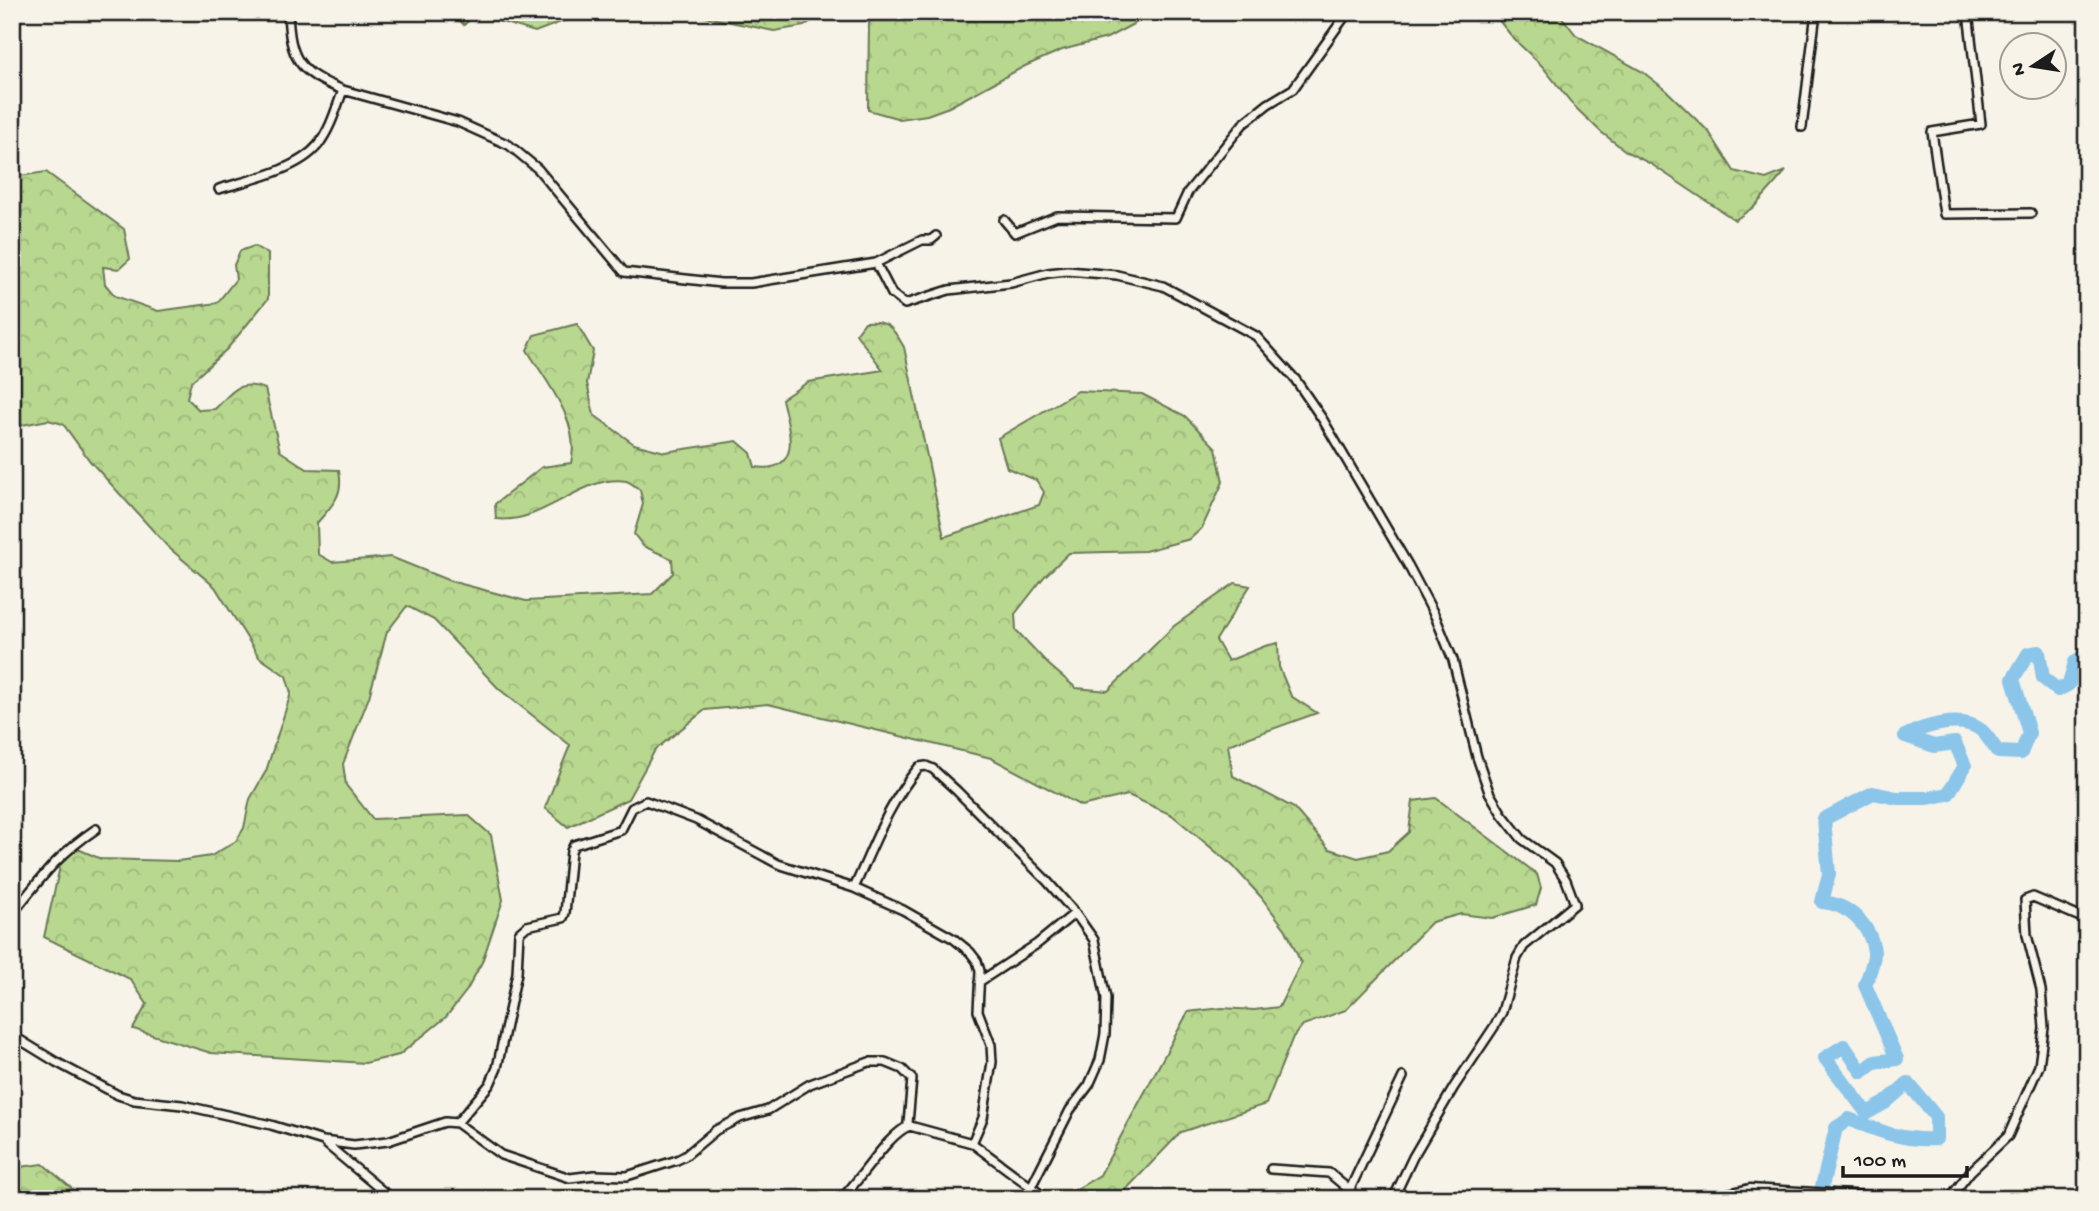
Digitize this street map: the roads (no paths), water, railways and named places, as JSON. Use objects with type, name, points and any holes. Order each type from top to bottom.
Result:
[{"type":"street","points":[[288,12],[289,33],[298,62],[328,85],[458,122],[509,145],[538,169],[624,272],[721,283],[751,283],[876,263],[936,236]]},
{"type":"street","points":[[1004,220],[1016,233],[1056,216],[1176,218],[1188,192],[1243,124],[1293,89],[1348,12]]},
{"type":"street","points":[[1802,127],[1816,12]]},
{"type":"street","points":[[1968,12],[1981,124],[1932,132],[1944,214],[2031,213]]},
{"type":"street","points":[[219,189],[267,175],[304,159],[323,138],[342,90]]},
{"type":"street","points":[[876,263],[892,294],[905,304],[949,290],[1011,283],[1048,273],[1068,271],[1117,275],[1163,286],[1256,336],[1295,379],[1323,420],[1408,565],[1435,615],[1453,660],[1474,745],[1489,792],[1522,839],[1555,863],[1566,880],[1575,904],[1524,946],[1517,958],[1502,1012],[1413,1157],[1393,1199]]},
{"type":"street","points":[[854,888],[888,813],[912,775],[919,767],[926,766],[957,791],[1047,881],[1094,940],[1105,998],[1105,1034],[1100,1060],[1089,1085],[1070,1110],[1031,1187]]},
{"type":"street","points":[[457,1123],[490,1084],[497,1068],[517,973],[519,933],[527,926],[563,918],[571,850],[574,845],[621,830],[632,808],[646,801],[696,820],[778,864],[854,888],[903,910],[954,939],[977,961],[978,1011],[991,1045],[992,1062],[984,1118],[972,1143]]},
{"type":"street","points":[[12,914],[42,874],[63,853],[96,829]]},
{"type":"street","points":[[1949,1199],[1970,1172],[2008,1136],[2039,1066],[2044,1028],[2041,990],[2027,935],[2025,900],[2033,897],[2087,920]]},
{"type":"street","points":[[979,982],[1037,944],[1075,913]]},
{"type":"street","points":[[12,1035],[56,1062],[118,1095],[134,1100],[182,1105],[271,1125],[323,1141],[354,1145],[388,1141],[445,1122],[457,1123],[501,1155],[570,1178],[594,1175],[627,1176],[685,1156],[716,1130],[740,1118],[768,1110],[810,1084],[869,1062],[885,1062],[902,1069],[912,1079],[908,1123],[910,1126]]},
{"type":"street","points":[[1350,1189],[1403,1077]]},
{"type":"street","points":[[841,1199],[892,1138],[902,1128],[910,1126],[972,1143],[1047,1199]]},
{"type":"street","points":[[323,1141],[392,1199]]},
{"type":"street","points":[[1271,1170],[1329,1173],[1360,1199]]},
{"type":"street","points":[[1711,1199],[1750,1190],[1899,1199]]},
{"type":"waterway","points":[[1819,1199],[1836,1128],[1849,1119],[1902,1137],[1936,1139],[1936,1117],[1908,1083],[1885,1103],[1867,1113],[1825,1058],[1844,1046],[1862,1072],[1875,1062],[1897,1059],[1865,985],[1874,956],[1868,933],[1849,912],[1822,902],[1829,874],[1824,819],[1873,793],[1897,798],[1928,798],[1948,794],[1965,766],[1955,743],[1934,746],[1905,736],[1922,729],[1963,723],[1981,730],[1998,752],[2021,753],[2029,733],[2013,679],[2028,654],[2039,652],[2043,678],[2058,690],[2069,684],[2075,662],[2083,656],[2087,658]]}]
